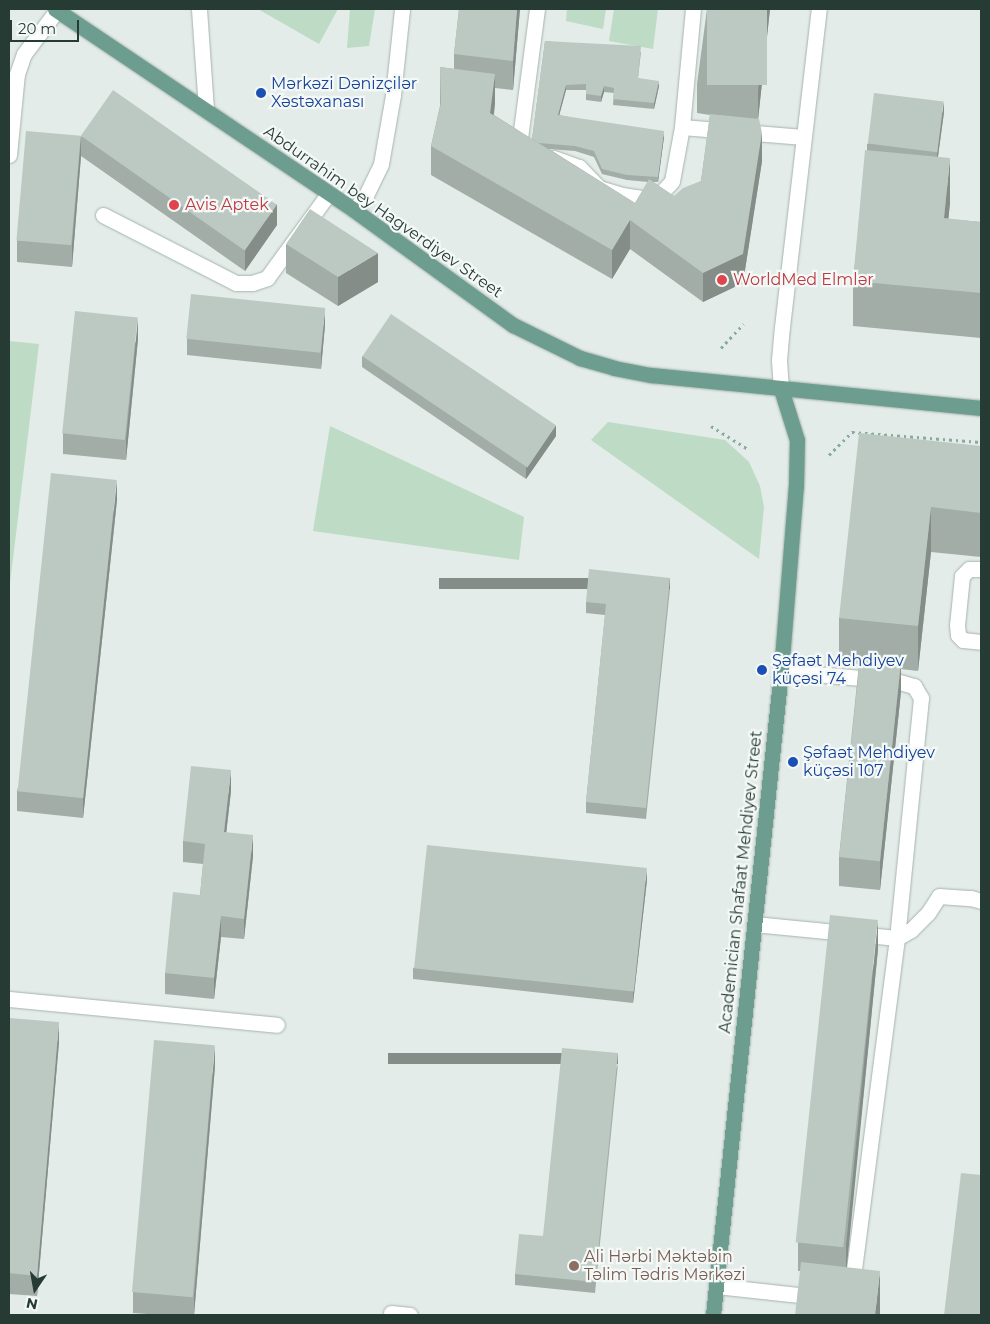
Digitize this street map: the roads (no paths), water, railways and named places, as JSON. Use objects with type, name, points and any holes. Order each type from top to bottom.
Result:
[{"type":"main road","name":"Abdurrahim bey Hagverdiyev Street","points":[[56,9],[354,210],[513,325],[543,342],[580,358],[614,368],[716,381],[981,408]]},
{"type":"main road","name":"Academician Shafaat Mehdiyev Street","points":[[713,1315],[781,671],[798,453],[795,430],[781,389]]},
{"type":"street","points":[[9,156],[17,74],[24,54],[56,9]]},
{"type":"street","points":[[199,9],[206,110]]},
{"type":"street","points":[[354,210],[366,195],[381,164],[393,96],[402,9]]},
{"type":"street","points":[[537,9],[520,138],[524,149],[540,157],[560,159],[580,167],[599,188],[622,195],[644,198],[660,193],[672,181],[682,127],[693,9]]},
{"type":"street","points":[[781,389],[779,360],[782,328],[819,9]]},
{"type":"street","points":[[682,127],[804,137]]},
{"type":"street","points":[[103,215],[236,283],[252,283],[267,278],[329,193]]},
{"type":"street","points":[[981,569],[969,569],[962,576],[958,635],[963,640],[981,642]]},
{"type":"street","points":[[717,1286],[836,1298],[853,1276],[897,938],[921,698],[914,686],[896,681],[781,671]]},
{"type":"street","points":[[754,924],[897,938],[911,930],[928,913],[939,896],[971,898],[981,902]]},
{"type":"street","points":[[9,999],[277,1025]]},
{"type":"street","points":[[391,1313],[410,1315]]},
{"type":"place","name":"Mərkəzi Dənizçilər Xəstəxanası","points":[[261,93]]},
{"type":"place","name":"Avis Aptek","points":[[174,205]]},
{"type":"place","name":"WorldMed Elmlər","points":[[722,280]]},
{"type":"place","name":"Şəfaət Mehdiyev küçəsi 74","points":[[762,670]]},
{"type":"place","name":"Şəfaət Mehdiyev küçəsi 107","points":[[793,762]]},
{"type":"place","name":"Ali Hərbi Məktəbin Təlim Tədris Mərkəzi","points":[[574,1266]]}]
